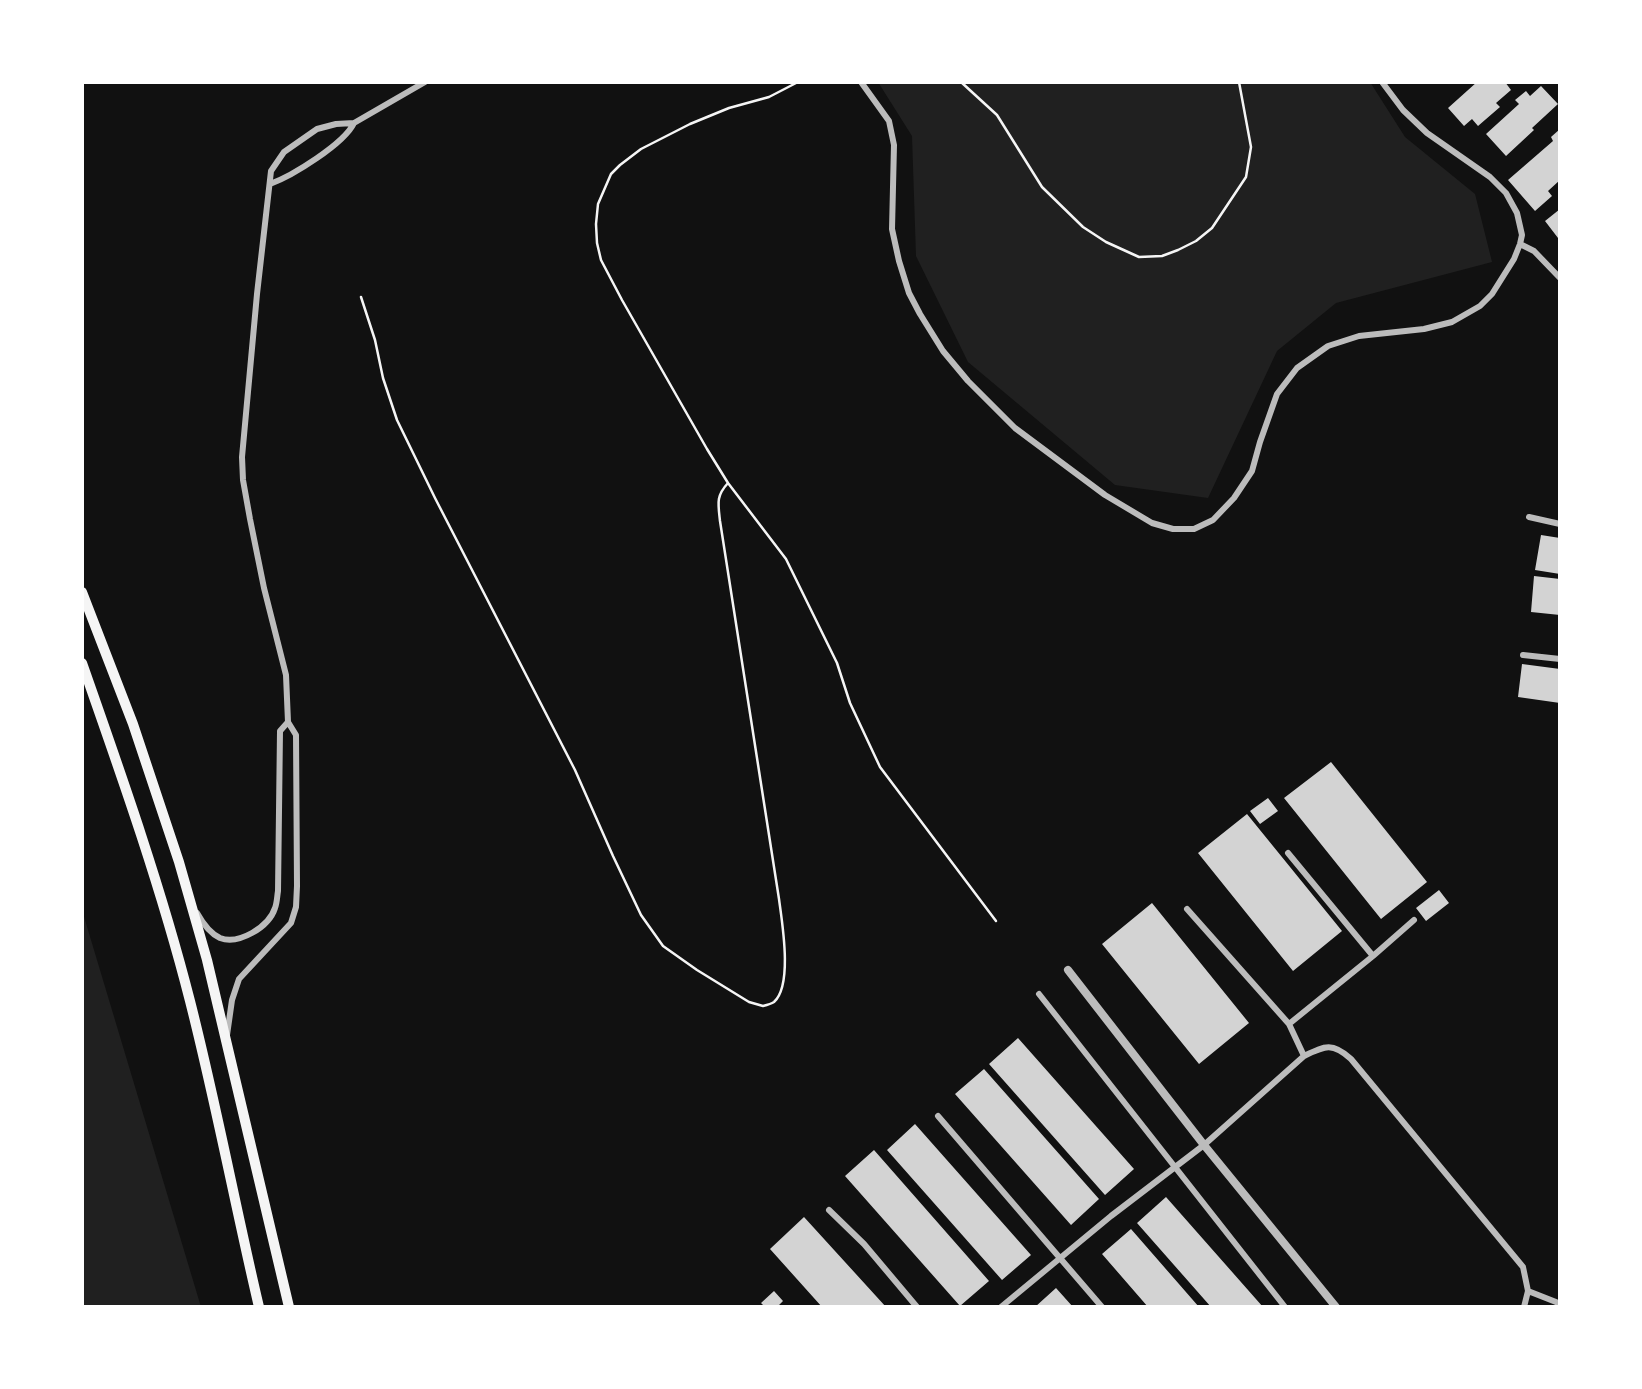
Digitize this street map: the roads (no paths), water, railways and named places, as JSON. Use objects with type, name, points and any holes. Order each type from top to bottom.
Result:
[{"type":"main road","points":[[82,593],[133,724],[179,862],[207,960],[289,1307]]},
{"type":"main road","points":[[82,663],[127,791],[190,1001],[259,1307]]},
{"type":"street","points":[[270,184],[283,179],[339,142],[354,124],[425,82]]},
{"type":"street","points":[[861,82],[889,121],[894,145],[892,229],[909,293],[943,351],[968,381],[1015,428],[1105,495],[1152,523],[1173,529],[1194,529],[1213,520],[1234,498],[1252,471],[1277,394],[1297,368],[1328,346],[1359,336],[1424,329],[1452,322],[1480,306],[1492,294],[1514,259],[1522,235],[1517,213],[1506,194],[1490,177],[1427,134],[1403,110],[1382,82]]},
{"type":"street","points":[[226,1045],[232,1000],[239,979],[291,923],[296,907],[296,735],[288,722],[286,675],[264,588],[243,480],[242,457],[271,171],[284,152],[317,129],[336,124],[354,124]]},
{"type":"street","points":[[1520,244],[1534,251],[1560,278]]},
{"type":"street","points":[[1529,517],[1560,524]]},
{"type":"street","points":[[1523,655],[1560,659]]},
{"type":"street","points":[[190,903],[205,926],[218,937],[232,940],[246,937],[275,911],[278,891],[280,732],[288,722]]},
{"type":"street","points":[[1287,853],[1373,956]]},
{"type":"street","points":[[1187,909],[1289,1024],[1304,1056]]},
{"type":"street","points":[[1289,1024],[1414,920]]},
{"type":"street","points":[[1068,970],[1336,1307]]},
{"type":"street","points":[[1039,994],[1284,1307]]},
{"type":"street","points":[[1001,1307],[1205,1144],[1304,1056],[1332,1046],[1350,1059],[1523,1267],[1528,1291],[1524,1307]]},
{"type":"street","points":[[938,1116],[1102,1307]]},
{"type":"street","points":[[829,1210],[864,1244],[918,1307]]},
{"type":"street","points":[[1528,1291],[1560,1306]]}]
